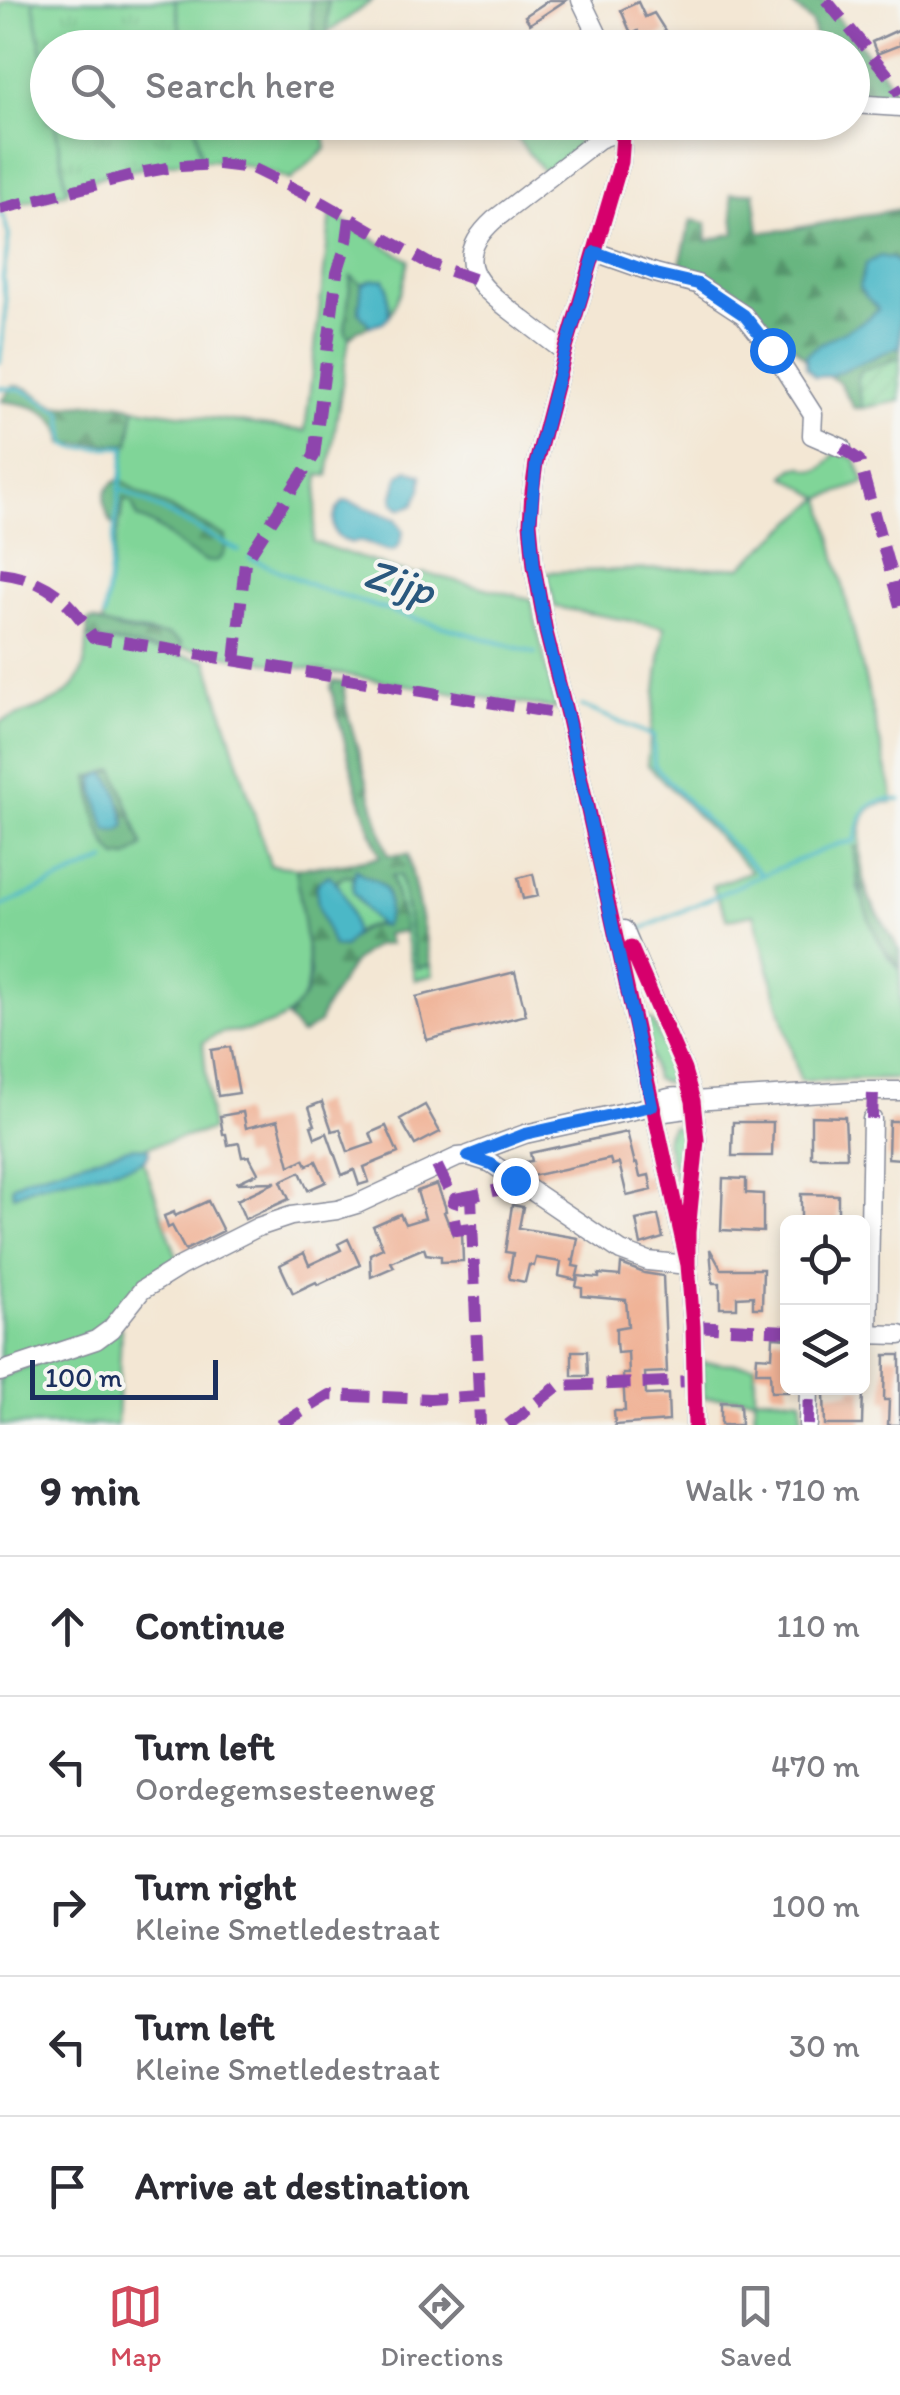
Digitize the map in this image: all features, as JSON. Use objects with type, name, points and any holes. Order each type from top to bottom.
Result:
[{"type":"street","points":[[581,0],[595,30]]},
{"type":"street","points":[[870,105],[900,107]]},
{"type":"street","points":[[565,352],[486,292],[476,280],[472,255],[480,232],[599,140]]},
{"type":"street","points":[[625,140],[536,463],[532,537],[546,632],[688,1266]]},
{"type":"street","points":[[595,252],[655,274],[698,284],[744,315],[813,414],[812,435],[842,448]]},
{"type":"street","points":[[602,874],[684,1070],[693,1101],[697,1140],[688,1266],[695,1425]]},
{"type":"street","points":[[0,1372],[96,1340],[111,1329],[142,1290],[258,1227],[292,1216],[357,1204],[448,1160],[525,1134],[652,1106],[663,1098],[680,1096],[693,1101],[855,1090],[900,1091]]},
{"type":"street","points":[[867,1305],[872,1119]]},
{"type":"street","points":[[468,1156],[491,1164],[621,1251],[648,1261],[688,1266]]},
{"type":"street","points":[[870,1334],[900,1335]]},
{"type":"street","points":[[808,1425],[809,1395]]},
{"type":"green space","points":[[33,0],[38,30],[30,30],[30,140],[58,140],[67,192],[0,208],[0,4]]},
{"type":"green space","points":[[33,0],[175,0],[180,30],[38,30]]},
{"type":"green space","points":[[175,0],[311,0],[313,30],[180,30]]},
{"type":"green space","points":[[311,0],[328,0],[327,30],[313,30]]},
{"type":"green space","points":[[328,0],[373,0],[331,30],[327,30]]},
{"type":"green space","points":[[788,0],[823,0],[848,30],[813,30],[812,23]]},
{"type":"green space","points":[[870,57],[898,94],[885,103],[870,101]]},
{"type":"green space","points":[[58,140],[198,140],[201,160],[106,175],[67,189]]},
{"type":"green space","points":[[198,140],[325,140],[326,149],[290,180],[225,161],[201,160]]},
{"type":"green space","points":[[518,140],[575,140],[580,147],[545,173]]},
{"type":"green space","points":[[754,192],[759,232],[900,209],[900,358],[860,371],[857,381],[863,408],[854,408],[839,382],[818,371],[732,293],[706,275],[679,268],[691,220],[706,223],[707,241],[735,233],[731,194]]},
{"type":"green space","points":[[331,214],[409,260],[402,289],[389,316],[384,280],[362,284],[352,277],[345,330],[349,338],[328,476],[319,475],[313,542],[400,571],[424,573],[531,599],[556,709],[180,648],[181,643],[164,636],[102,625],[123,499],[132,502],[138,518],[178,541],[224,536],[120,479],[135,408],[305,431]]},
{"type":"green space","points":[[351,276],[362,284],[359,312],[370,326],[349,338],[345,330]]},
{"type":"green space","points":[[900,358],[900,401],[863,408],[857,381],[860,371]]},
{"type":"green space","points":[[13,386],[26,388],[57,405],[112,403],[135,408],[129,444],[63,444],[50,416],[32,407],[1,401]]},
{"type":"green space","points":[[837,450],[856,460],[865,483],[822,498],[892,792],[892,802],[869,810],[861,830],[860,848],[855,847],[858,889],[888,957],[900,969],[900,1079],[800,1081],[754,914],[728,919],[712,886],[751,871],[647,764],[664,627],[555,607],[547,572],[741,567],[821,498],[785,476],[802,466],[823,468]]},
{"type":"green space","points":[[120,479],[224,536],[225,549],[220,558],[205,561],[191,553],[156,526],[138,518],[132,503],[124,499],[121,519],[112,524],[104,498],[108,488]]},
{"type":"green space","points":[[88,621],[118,629],[168,635],[181,643],[179,654],[87,638]]},
{"type":"green space","points":[[87,638],[207,660],[270,865],[296,868],[307,980],[305,994],[289,1015],[255,1029],[217,1034],[203,1043],[211,1130],[139,1149],[178,1260],[99,1330],[0,1367],[0,722],[62,696],[81,675]],"holes":[[[115,770],[117,857],[100,830],[90,777]]]},
{"type":"green space","points":[[333,681],[345,683],[347,711],[388,855],[408,854],[431,965],[417,968],[400,875],[392,876],[405,931],[386,934],[389,944],[374,946],[353,962],[319,1023],[301,1035],[287,1018],[306,994],[310,973],[296,868],[380,857],[357,789],[331,688]],"holes":[[[356,870],[380,883],[387,892],[384,926],[365,928],[343,947],[333,946],[316,888],[328,876],[336,882],[345,875],[354,876]]]},
{"type":"green space","points":[[115,770],[143,846],[128,857],[117,857],[104,840],[89,777]]},
{"type":"green space","points":[[854,847],[860,848],[869,898],[900,951],[900,969],[880,942],[866,912]]},
{"type":"green space","points":[[400,874],[417,967],[431,965],[433,975],[415,980],[392,876]]},
{"type":"green space","points":[[345,875],[354,876],[354,892],[378,925],[354,934],[351,913],[336,882]]},
{"type":"green space","points":[[643,1020],[653,1022],[674,1069],[673,1078],[666,1083],[655,1079]]},
{"type":"green space","points":[[672,1126],[686,1129],[688,1134],[685,1179],[680,1181],[676,1180],[665,1138]]},
{"type":"green space","points":[[121,1328],[117,1425],[0,1425],[0,1377]]},
{"type":"green space","points":[[701,1362],[755,1365],[755,1396],[802,1399],[802,1425],[755,1425],[754,1397],[703,1398]]},
{"type":"water","points":[[880,256],[893,259],[900,267],[900,346],[830,376],[815,377],[806,367],[806,355],[878,310],[859,287],[866,264]]},
{"type":"water","points":[[384,279],[389,316],[370,326],[359,312],[362,284]]},
{"type":"water","points":[[408,470],[422,475],[421,490],[413,505],[401,509],[393,496],[399,475]]},
{"type":"water","points":[[343,502],[396,519],[403,531],[397,548],[387,550],[340,538],[334,529],[334,518]]},
{"type":"water","points":[[104,773],[113,783],[121,804],[126,825],[120,830],[106,828],[95,791],[94,778]]},
{"type":"water","points":[[356,869],[385,890],[388,908],[384,926],[378,925],[353,892]]},
{"type":"water","points":[[329,875],[344,895],[352,918],[354,934],[344,947],[333,946],[318,901],[318,882]]},
{"type":"water","points":[[132,1147],[148,1148],[149,1153],[133,1165],[37,1185],[13,1195],[12,1186],[26,1178]]},
{"type":"building","points":[[549,0],[566,0],[530,24],[525,16]]},
{"type":"building","points":[[638,2],[645,17],[654,13],[665,30],[630,30],[621,10]]},
{"type":"building","points":[[900,29],[900,45],[877,54],[872,42]]},
{"type":"building","points":[[533,874],[538,896],[523,899],[518,878]]},
{"type":"building","points":[[515,972],[526,1015],[427,1040],[416,997]]},
{"type":"building","points":[[230,1047],[239,1093],[218,1096],[211,1050]]},
{"type":"building","points":[[322,1102],[332,1131],[340,1129],[348,1152],[374,1143],[370,1133],[386,1126],[398,1153],[364,1167],[369,1182],[359,1185],[354,1170],[342,1175],[327,1133],[315,1138],[309,1107]]},
{"type":"building","points":[[425,1105],[440,1132],[415,1145],[400,1119]]},
{"type":"building","points":[[243,1112],[246,1128],[278,1120],[290,1166],[304,1159],[307,1165],[316,1161],[326,1182],[308,1190],[300,1172],[281,1181],[289,1199],[245,1219],[237,1200],[276,1182],[236,1183],[258,1173],[249,1156],[242,1157],[239,1143],[228,1145],[220,1116]]},
{"type":"building","points":[[811,1116],[845,1117],[847,1157],[811,1157]]},
{"type":"building","points":[[889,1121],[900,1121],[900,1159],[888,1158]]},
{"type":"building","points":[[733,1122],[773,1122],[772,1156],[732,1156]]},
{"type":"building","points":[[627,1132],[640,1177],[649,1175],[652,1190],[627,1196],[619,1163],[612,1165],[610,1159],[532,1176],[527,1172],[525,1162],[532,1161],[530,1153]]},
{"type":"building","points":[[723,1178],[746,1179],[746,1193],[763,1194],[763,1232],[721,1230]]},
{"type":"building","points":[[437,1184],[453,1235],[462,1233],[463,1261],[441,1262],[441,1256],[426,1254],[424,1248],[391,1262],[394,1267],[371,1277],[370,1254],[383,1248],[373,1226],[400,1214],[405,1224],[425,1218],[417,1191]]},
{"type":"building","points":[[801,1194],[838,1195],[838,1215],[801,1215]]},
{"type":"building","points":[[208,1201],[223,1231],[185,1250],[164,1216],[174,1212],[175,1216]]},
{"type":"building","points":[[512,1205],[523,1207],[519,1228],[578,1238],[571,1260],[573,1266],[579,1267],[576,1280],[559,1276],[561,1262],[536,1258],[534,1266],[529,1265],[525,1282],[510,1279],[513,1253],[505,1252]]},
{"type":"building","points":[[658,1215],[663,1238],[641,1245],[636,1220]]},
{"type":"building","points":[[348,1239],[360,1265],[293,1293],[280,1265],[304,1253],[309,1265],[341,1250],[338,1244]]},
{"type":"building","points":[[710,1249],[721,1269],[763,1269],[762,1308],[753,1308],[753,1296],[737,1297],[737,1308],[720,1308],[720,1283],[713,1283]]},
{"type":"building","points":[[621,1264],[663,1276],[667,1372],[645,1373],[646,1395],[668,1394],[669,1421],[615,1425],[614,1411],[625,1411],[623,1374],[629,1374],[628,1352],[617,1353],[616,1341],[616,1328],[628,1326],[626,1300],[582,1296],[582,1288],[576,1287],[578,1276],[620,1276]]},
{"type":"building","points":[[773,1337],[780,1337],[780,1392],[771,1392],[770,1372],[756,1372],[757,1356],[772,1357]]},
{"type":"building","points":[[572,1351],[587,1351],[588,1376],[572,1376]]},
{"type":"building","points":[[885,1355],[900,1355],[900,1425],[888,1425]]},
{"type":"building","points":[[824,1395],[863,1395],[862,1425],[825,1425]]},
{"type":"building","points":[[721,1402],[740,1403],[741,1425],[721,1425]]},
{"type":"waterway","points":[[0,215],[9,236],[0,362]]},
{"type":"waterway","points":[[0,388],[21,389],[62,412],[66,444],[77,448],[125,447],[104,617]]},
{"type":"waterway","name":"Zijp","points":[[119,488],[239,551]]},
{"type":"waterway","name":"Zijp","points":[[250,558],[318,588],[535,653]]},
{"type":"waterway","name":"Zijp","points":[[582,706],[653,736],[654,765],[762,875]]},
{"type":"waterway","name":"Zijp","points":[[642,929],[762,875],[838,844],[855,841],[867,809],[880,801],[900,800]]},
{"type":"waterway","points":[[0,907],[106,860]]},
{"type":"marked path","points":[[826,0],[851,30]]},
{"type":"marked path","points":[[870,53],[900,94]]},
{"type":"marked path","points":[[0,209],[179,166],[219,164],[252,168],[428,263],[476,280]]},
{"type":"marked path","points":[[235,662],[245,562],[314,456],[337,273],[350,218]]},
{"type":"marked path","points":[[842,448],[859,460],[900,606]]},
{"type":"marked path","points":[[0,573],[30,580],[55,593],[93,637],[567,715]]},
{"type":"marked path","points":[[872,1119],[873,1092]]},
{"type":"marked path","points":[[437,1166],[454,1201]]},
{"type":"marked path","points":[[479,1396],[471,1196],[498,1190],[515,1180]]},
{"type":"marked path","points":[[471,1196],[455,1199],[452,1208],[456,1230],[472,1228]]},
{"type":"marked path","points":[[693,1326],[780,1331]]},
{"type":"marked path","points":[[508,1425],[558,1386],[694,1381]]},
{"type":"marked path","points":[[280,1425],[329,1395],[430,1399],[479,1396],[480,1425]]},
{"type":"marked path","points":[[808,1425],[809,1395]]},
{"type":"cycle path","points":[[623,140],[621,162],[536,463],[530,523],[546,632],[688,1265]]},
{"type":"cycle path","points":[[631,948],[684,1070],[693,1101],[697,1140],[688,1265],[695,1425]]},
{"type":"route","points":[[515,1180],[480,1158],[468,1156],[525,1134],[652,1106],[546,632],[530,523],[536,463],[595,252],[655,274],[698,284],[744,315],[772,350]]}]
